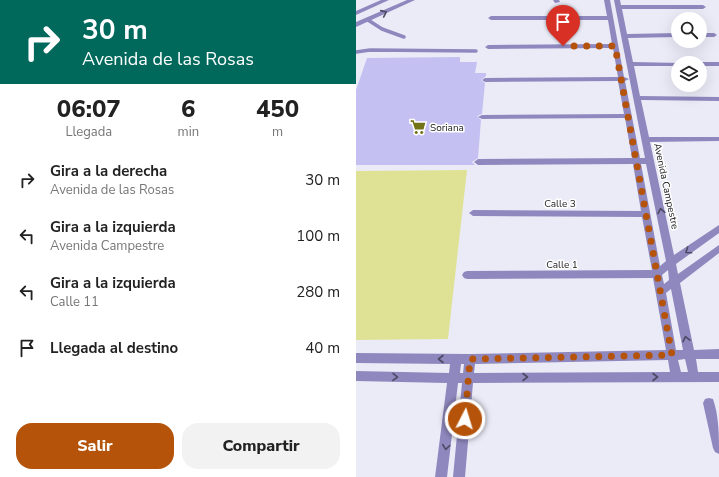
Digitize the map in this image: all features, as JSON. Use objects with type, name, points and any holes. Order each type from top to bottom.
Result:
[{"type":"street","points":[[356,13],[386,0]]},
{"type":"street","points":[[356,25],[412,0]]},
{"type":"street","points":[[607,0],[676,377]]},
{"type":"street","points":[[618,4],[703,7]]},
{"type":"street","name":"Avenida Campestre","points":[[618,4],[694,377]]},
{"type":"street","points":[[491,18],[610,18]]},
{"type":"street","points":[[625,36],[671,35]]},
{"type":"street","points":[[707,35],[714,35]]},
{"type":"street","points":[[488,47],[615,46]]},
{"type":"street","points":[[630,64],[671,64]]},
{"type":"street","points":[[707,64],[719,64]]},
{"type":"street","points":[[485,80],[634,78]]},
{"type":"street","points":[[638,98],[719,99]]},
{"type":"street","points":[[482,117],[628,116]]},
{"type":"street","points":[[646,140],[719,139]]},
{"type":"street","points":[[478,162],[650,161]]},
{"type":"street","name":"Calle 3","points":[[473,213],[646,214]]},
{"type":"street","points":[[657,274],[671,262],[719,228]]},
{"type":"street","points":[[660,292],[719,248],[706,238]]},
{"type":"street","name":"Calle 1","points":[[467,275],[657,274]]},
{"type":"street","points":[[356,358],[470,359],[719,354]]},
{"type":"street","points":[[441,477],[456,359]]},
{"type":"street","points":[[459,477],[470,359]]},
{"type":"street","points":[[356,376],[454,378],[719,377]]},
{"type":"street","points":[[709,403],[719,448]]},
{"type":"lane","points":[[368,20],[382,29],[404,37]]},
{"type":"lane","points":[[356,55],[356,51],[370,50],[476,51]]},
{"type":"green space","points":[[467,170],[448,339],[356,340],[356,171]]},
{"type":"building","name":"Soriana","points":[[460,57],[460,62],[477,62],[475,73],[486,73],[486,76],[481,80],[485,83],[482,114],[477,116],[481,120],[478,158],[472,162],[475,165],[356,165],[356,90],[367,58]]},
{"type":"place","name":"Soriana","points":[[418,127]]},
{"type":"route","points":[[465,419],[470,359],[672,355],[615,46],[563,46]]}]
